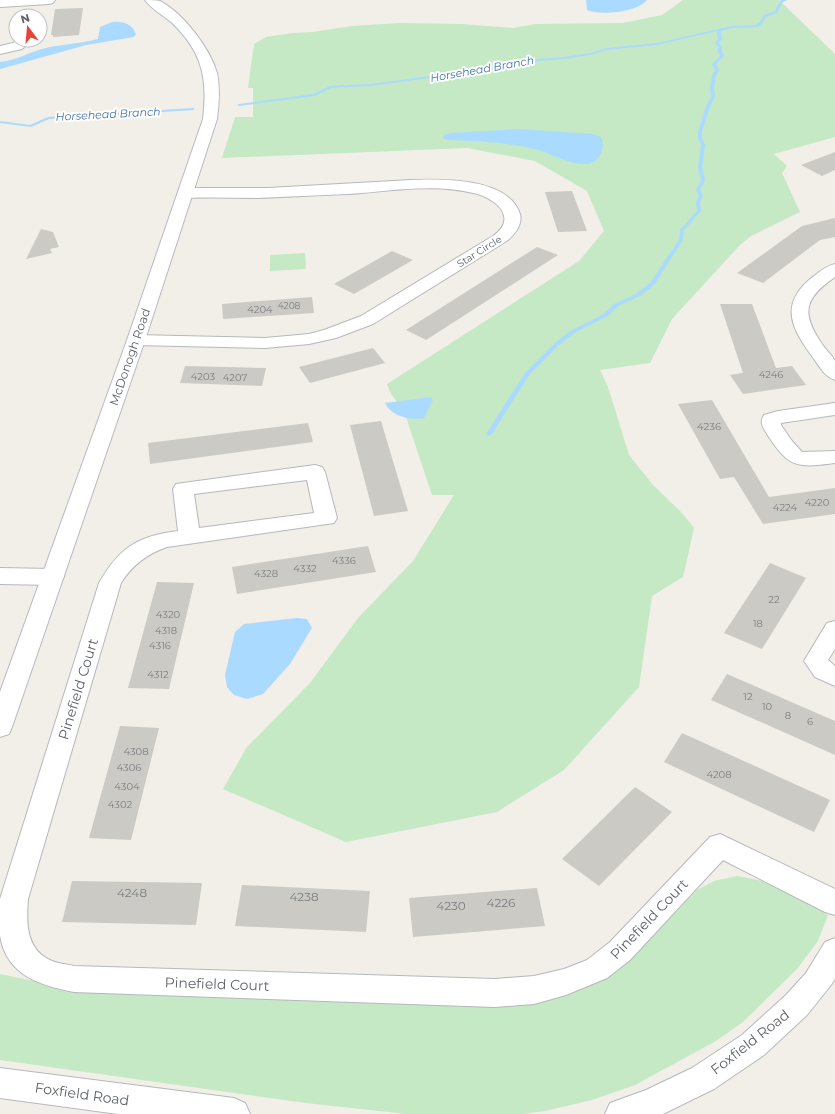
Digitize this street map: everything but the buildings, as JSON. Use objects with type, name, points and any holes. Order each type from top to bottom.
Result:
[{"type":"street","points":[[0,3],[49,0]]},
{"type":"street","name":"McDonogh Road","points":[[0,727],[187,193],[210,119],[212,96],[210,72],[197,44],[176,20],[151,0]]},
{"type":"street","points":[[32,8],[33,1]]},
{"type":"street","points":[[207,65],[214,47]]},
{"type":"street","name":"Star Circle","points":[[136,340],[265,343],[309,339],[330,334],[366,320],[499,239],[509,231],[512,223],[512,217],[509,210],[497,197],[473,188],[457,186],[426,185],[259,193],[187,193]]},
{"type":"street","points":[[835,269],[806,293],[800,303],[798,314],[802,326],[835,374]]},
{"type":"street","points":[[835,409],[771,419],[771,424],[791,455],[799,459],[809,460],[835,457]]},
{"type":"street","name":"Pinefield Court","points":[[189,536],[183,489],[315,472],[326,518],[165,540],[148,545],[130,555],[118,568],[110,583],[14,899],[12,925],[17,944],[27,961],[46,973],[82,980],[495,993],[534,990],[566,982],[597,969],[614,956],[720,845],[835,903]]},
{"type":"street","points":[[0,576],[53,578]]},
{"type":"street","points":[[835,629],[816,661],[823,671],[835,676]]},
{"type":"street","name":"Foxfield Road","points":[[621,1114],[642,1108],[691,1085],[728,1063],[790,1012],[817,982],[835,951]]},
{"type":"street","name":"Foxfield Road","points":[[0,1083],[234,1114]]},
{"type":"green space","points":[[683,0],[779,0],[835,54],[835,137],[774,154],[787,166],[782,173],[800,212],[751,236],[740,245],[672,319],[650,363],[600,370],[608,387],[629,455],[653,485],[683,514],[694,528],[683,577],[652,596],[639,687],[564,770],[497,812],[346,842],[223,789],[247,747],[310,683],[358,618],[413,561],[454,495],[432,495],[404,411],[391,394],[387,384],[579,261],[604,231],[587,191],[535,161],[467,148],[222,158],[235,117],[253,117],[253,88],[248,88],[254,44],[266,37],[293,33],[313,32],[352,26],[400,23],[461,24],[513,28],[535,24],[623,23],[662,15]]},
{"type":"green space","points":[[305,253],[306,269],[270,271],[270,255]]},
{"type":"green space","points":[[737,876],[768,882],[828,915],[818,941],[797,969],[743,1022],[716,1041],[635,1085],[592,1100],[545,1111],[523,1114],[406,1114],[306,1103],[0,1060],[0,974],[73,989],[531,1004],[569,995],[602,980],[629,961],[697,890],[714,881]]},
{"type":"water","points":[[586,0],[647,0],[636,7],[627,10],[601,13],[587,10]]},
{"type":"water","points":[[112,22],[120,22],[130,26],[136,34],[134,37],[86,45],[0,69],[0,62],[16,59],[42,49],[98,39],[100,27]]},
{"type":"water","points":[[518,129],[593,134],[601,137],[603,145],[602,150],[595,161],[580,164],[528,147],[494,142],[448,140],[443,138],[444,135],[451,133]]},
{"type":"water","points":[[431,397],[433,400],[424,418],[419,419],[407,418],[396,414],[388,408],[385,403]]},
{"type":"water","points":[[297,618],[307,619],[312,628],[290,664],[263,694],[247,699],[234,695],[227,687],[225,675],[235,632],[244,624]]},
{"type":"waterway","name":"Horsehead Branch","points":[[239,105],[315,95],[330,87],[370,85],[437,76],[465,74],[511,62],[564,58],[590,54],[607,49],[657,44],[732,27],[757,26],[761,23],[765,16],[776,12],[782,1],[785,0]]},
{"type":"waterway","points":[[489,434],[527,374],[557,344],[572,332],[606,315],[616,305],[638,295],[652,284],[681,240],[682,230],[699,211],[698,202],[701,196],[698,190],[703,180],[700,167],[703,145],[700,138],[700,131],[709,104],[713,97],[712,88],[714,76],[717,70],[714,64],[722,56],[719,50],[721,47],[716,43],[720,40],[719,30]]},
{"type":"waterway","name":"Horsehead Branch","points":[[0,122],[31,126],[48,118],[193,109]]}]
